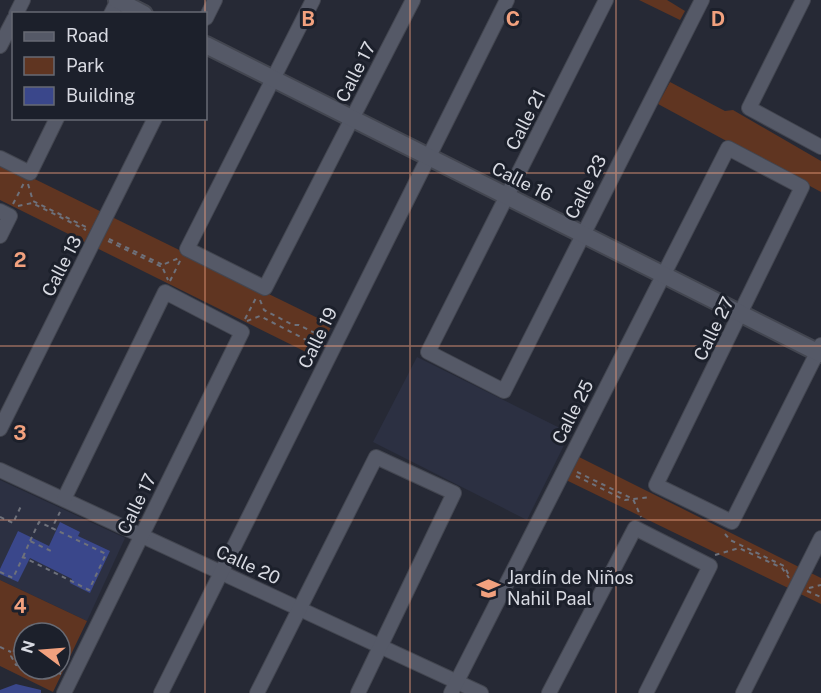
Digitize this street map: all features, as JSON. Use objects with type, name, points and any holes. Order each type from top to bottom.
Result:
[{"type":"street","points":[[117,0],[140,12]]},
{"type":"street","points":[[207,16],[215,0]]},
{"type":"street","points":[[261,292],[184,253],[313,0]]},
{"type":"street","name":"Calle 17","points":[[261,292],[412,0]]},
{"type":"street","name":"Calle 19","points":[[161,693],[507,0]]},
{"type":"street","name":"Calle 21","points":[[504,391],[428,352],[606,0]]},
{"type":"street","name":"Calle 23","points":[[504,391],[702,0]]},
{"type":"street","points":[[803,0],[749,108],[821,147]]},
{"type":"street","points":[[0,46],[12,23]]},
{"type":"street","name":"Calle 16","points":[[207,45],[742,314],[820,350]]},
{"type":"street","points":[[0,158],[28,175],[56,120]]},
{"type":"street","name":"Calle 13","points":[[0,429],[154,120]]},
{"type":"street","name":"Calle 27","points":[[655,491],[802,187],[728,148]]},
{"type":"street","name":"Calle 25","points":[[454,687],[728,148]]},
{"type":"street","points":[[0,236],[7,211]]},
{"type":"street","points":[[63,503],[167,287],[243,326]]},
{"type":"street","name":"Calle 17","points":[[64,693],[243,326]]},
{"type":"street","points":[[655,491],[728,527],[820,350]]},
{"type":"street","points":[[257,693],[376,457],[454,493],[358,693]]},
{"type":"street","name":"Calle 20","points":[[0,470],[63,503],[142,535],[381,646],[454,687],[481,693]]},
{"type":"street","points":[[549,693],[639,525],[710,561],[646,693]]},
{"type":"street","points":[[743,693],[821,538]]},
{"type":"path","points":[[7,211],[28,175]]},
{"type":"path","points":[[7,211],[33,203],[90,231],[33,201],[28,175]]},
{"type":"path","points":[[103,237],[162,266]]},
{"type":"path","points":[[162,266],[184,253]]},
{"type":"path","points":[[167,287],[184,253]]},
{"type":"path","points":[[162,266],[167,287]]},
{"type":"path","points":[[243,326],[261,292]]},
{"type":"path","points":[[261,292],[264,310],[327,339]]},
{"type":"path","points":[[243,326],[260,316],[322,349]]},
{"type":"path","points":[[571,471],[633,500],[655,491]]},
{"type":"path","points":[[633,500],[639,525]]},
{"type":"path","points":[[52,528],[63,503]]},
{"type":"path","points":[[0,517],[13,524],[22,504]]},
{"type":"path","points":[[0,572],[13,578],[39,522],[106,554],[89,590],[23,557]]},
{"type":"path","points":[[710,561],[739,549],[782,568],[792,582],[784,566],[730,540],[728,527]]},
{"type":"path","points":[[30,541],[53,552]]},
{"type":"path","points":[[809,588],[821,585]]},
{"type":"path","points":[[804,589],[821,597]]},
{"type":"path","points":[[0,647],[12,652]]},
{"type":"shaded area","points":[[417,357],[570,433],[527,520],[373,442]]},
{"type":"shaded area","points":[[0,480],[125,538],[87,621],[0,580]]},
{"type":"green space","points":[[639,0],[667,0],[685,11],[680,20]]},
{"type":"green space","points":[[670,82],[725,111],[733,110],[821,161],[821,192],[658,104]]},
{"type":"green space","points":[[0,162],[332,325],[316,357],[0,200]]},
{"type":"green space","points":[[577,456],[821,578],[821,604],[566,480]]},
{"type":"green space","points":[[0,580],[87,621],[72,652],[72,621],[12,621],[12,672],[0,666]]},
{"type":"green space","points":[[31,681],[58,681],[53,692]]},
{"type":"building","points":[[60,522],[80,532],[78,536],[110,551],[90,593],[70,583],[72,579],[30,558],[18,582],[0,574],[0,569],[18,531],[49,546]]},
{"type":"building","points":[[16,684],[41,690],[41,693],[0,693],[0,690]]},
{"type":"place","name":"Jardín de Niños Nahil Paal","points":[[489,588]]}]
